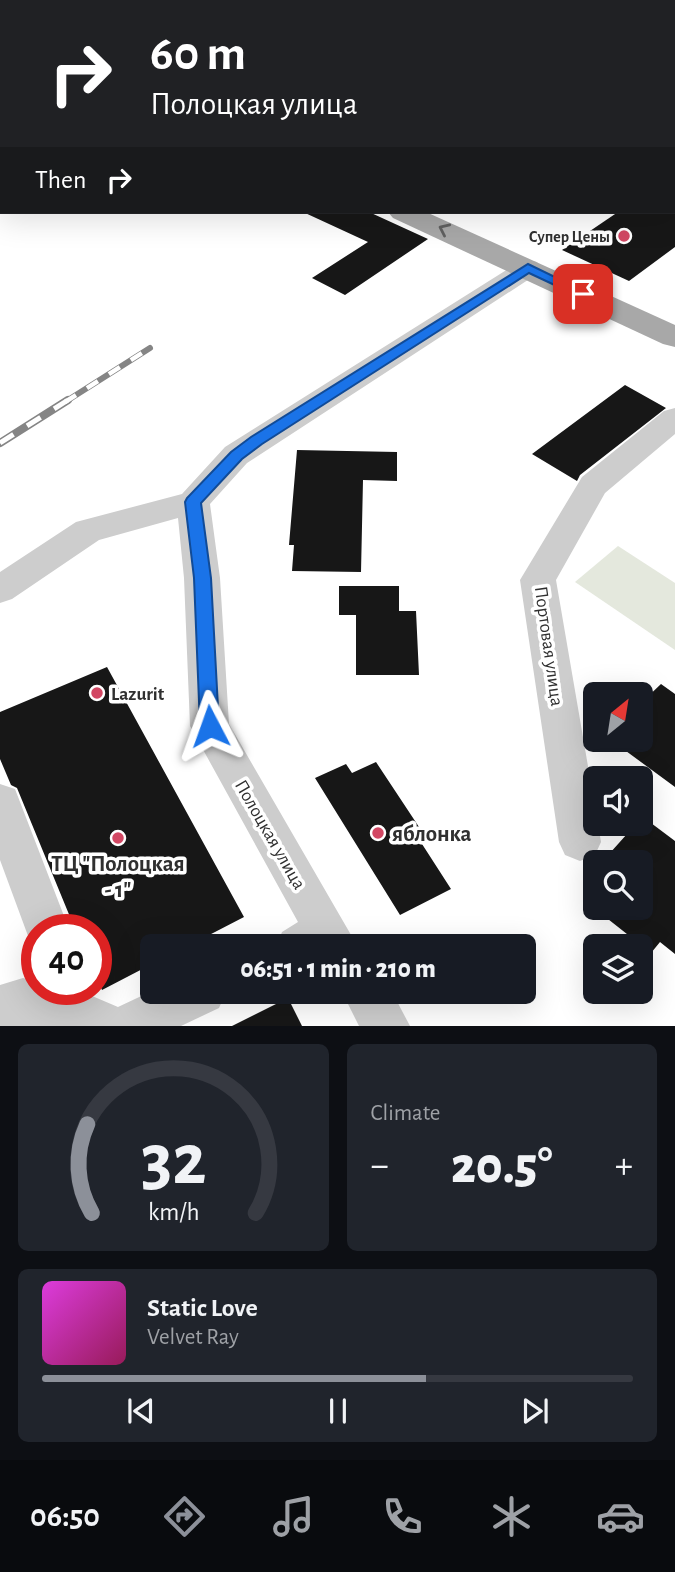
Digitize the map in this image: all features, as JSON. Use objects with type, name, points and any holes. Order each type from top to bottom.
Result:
[{"type":"main road","points":[[407,214],[675,337]]},
{"type":"street","points":[[0,590],[88,531],[193,502],[236,455],[528,268]]},
{"type":"street","name":"Портовая улица","points":[[580,842],[538,580],[593,485],[675,418]]},
{"type":"street","name":"Полоцкая улица","points":[[193,502],[202,578],[210,726],[315,934]]},
{"type":"street","points":[[0,802],[41,914]]},
{"type":"street","points":[[0,1007],[23,1001],[84,1009]]},
{"type":"street","points":[[129,1026],[177,1004]]},
{"type":"street","points":[[372,1004],[386,1026]]},
{"type":"shaded area","points":[[618,546],[675,583],[675,650],[575,582]]},
{"type":"building","points":[[307,214],[373,214],[428,239],[345,295],[312,278],[368,242]]},
{"type":"building","points":[[615,214],[675,214],[675,247],[629,281],[562,250]]},
{"type":"building","points":[[625,385],[666,408],[580,475],[577,481],[532,454]]},
{"type":"building","points":[[297,450],[397,452],[397,481],[363,480],[361,572],[292,571],[294,545],[289,545]]},
{"type":"building","points":[[339,586],[399,586],[399,611],[416,611],[419,675],[356,675],[356,615],[339,615]]},
{"type":"building","name":"ТЦ \"Полоцкая - 1\"","points":[[107,667],[244,917],[211,934],[140,934],[140,970],[112,985],[112,914],[69,914],[17,788],[11,785],[0,759],[0,712]]},
{"type":"building","points":[[661,684],[675,694],[675,787],[653,771],[653,766],[646,766],[627,752],[653,752],[653,692]]},
{"type":"building","name":"яблонка","points":[[376,762],[419,827],[413,830],[451,889],[400,915],[315,778],[346,764],[352,773]]},
{"type":"building","points":[[653,824],[675,841],[675,954],[660,942],[653,951],[653,934],[627,934],[609,920],[653,920],[653,850],[613,850],[625,836],[653,836]]},
{"type":"building","points":[[276,1004],[291,1004],[302,1026],[232,1026]]},
{"type":"railway","points":[[65,402],[150,348]]},
{"type":"railway","points":[[0,443],[68,400]]},
{"type":"place","name":"Супер Цены","points":[[624,236]]},
{"type":"place","name":"Lazurit","points":[[97,693]]},
{"type":"place","name":"яблонка","points":[[378,833]]},
{"type":"place","name":"ТЦ \"Полоцкая - 1\"","points":[[118,838]]},
{"type":"route","points":[[210,726],[202,578],[193,502],[236,455],[277,426],[528,268],[583,294]]}]
